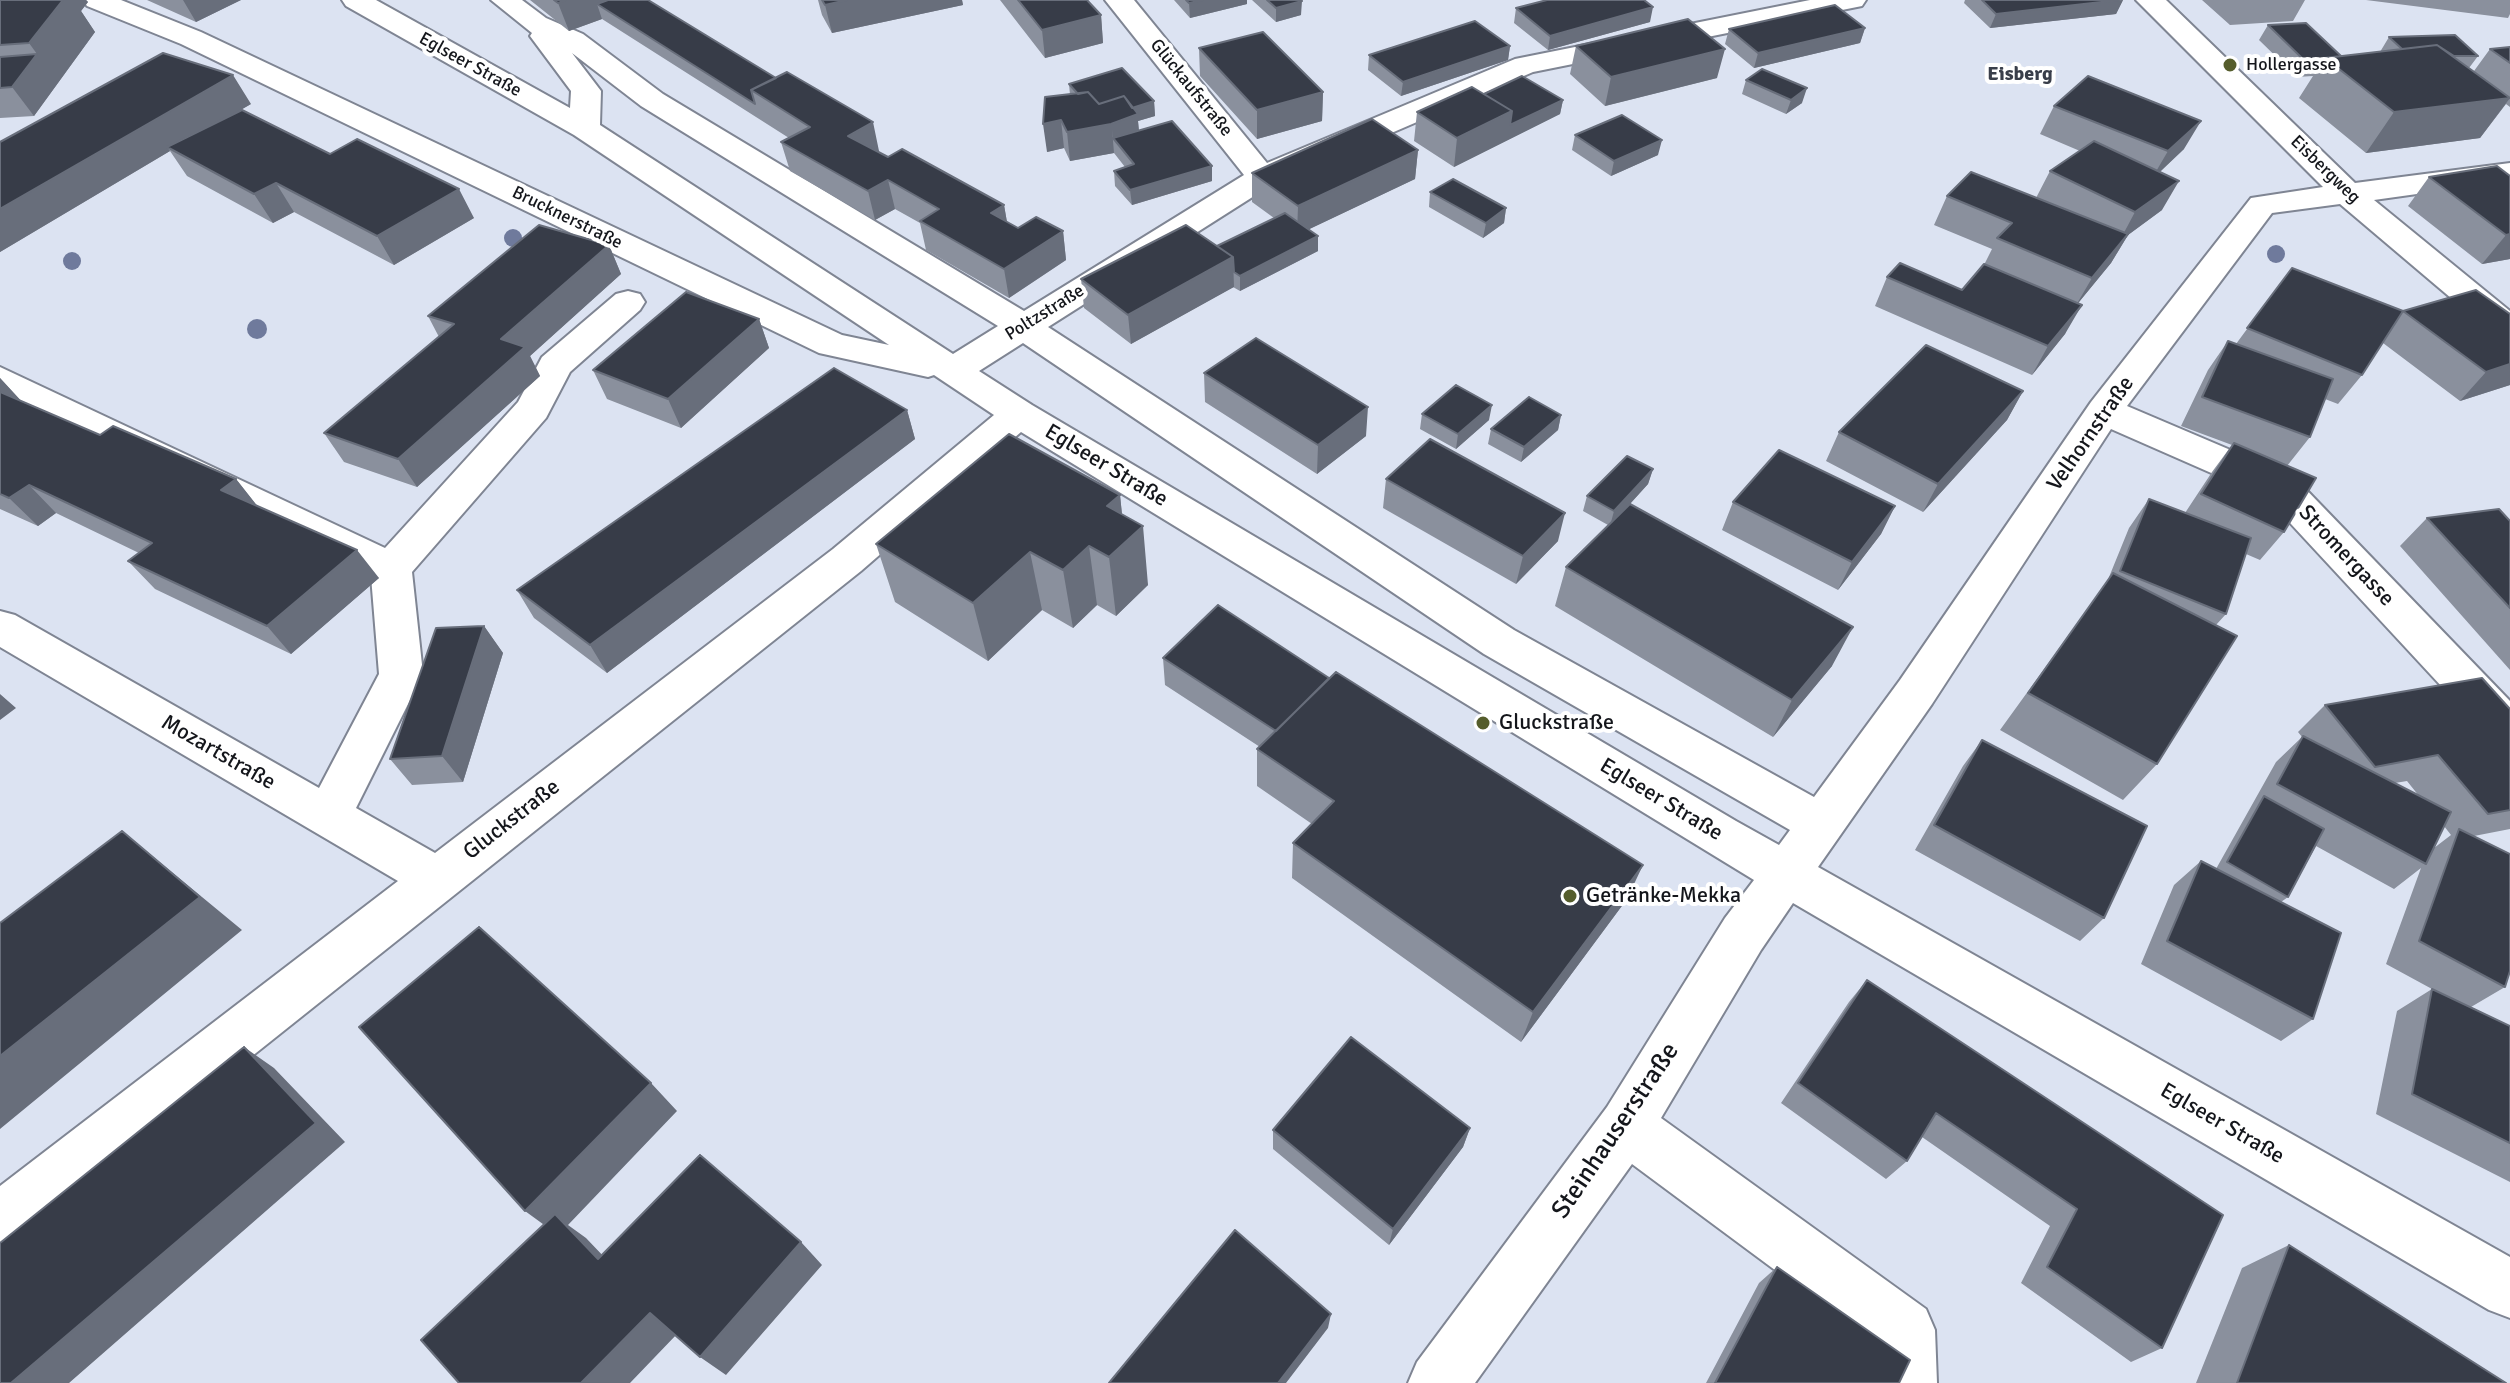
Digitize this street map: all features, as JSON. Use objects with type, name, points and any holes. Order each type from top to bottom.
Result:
[{"type":"street","name":"Brucknerstraße","points":[[97,0],[177,46],[832,345],[954,370]]},
{"type":"street","name":"Eglseer Straße","points":[[356,0],[585,129],[1019,414],[1786,874],[2510,1289]]},
{"type":"street","points":[[505,0],[536,24],[573,40],[652,100],[1022,327],[1499,642],[1821,824]]},
{"type":"street","name":"Glückaufstraße","points":[[1119,0],[1262,177]]},
{"type":"street","points":[[1700,0],[1713,29]]},
{"type":"street","name":"Poltzstraße","points":[[954,370],[1262,177],[1525,65],[1852,0]]},
{"type":"street","name":"Eisbergweg","points":[[2150,0],[2349,195],[2510,329]]},
{"type":"street","points":[[536,24],[586,91],[585,129]]},
{"type":"street","name":"Velhornstraße","points":[[1786,874],[1916,692],[2104,411],[2262,205],[2510,172]]},
{"type":"street","points":[[328,817],[401,674],[391,568],[533,409],[555,365],[628,302]]},
{"type":"street","points":[[0,379],[391,568]]},
{"type":"street","name":"Stromergasse","points":[[2104,411],[2280,487],[2510,730]]},
{"type":"street","name":"Gluckstraße","points":[[0,1221],[847,560],[1019,414]]},
{"type":"street","name":"Mozartstraße","points":[[0,627],[437,879]]},
{"type":"street","name":"Steinhauserstraße","points":[[1438,1383],[1626,1126],[1743,934],[1786,874]]},
{"type":"street","points":[[1626,1126],[1905,1330],[1907,1383]]},
{"type":"building","points":[[0,0],[63,0],[29,43],[0,45]]},
{"type":"building","points":[[608,0],[648,0],[776,78],[751,90],[755,104],[597,4]]},
{"type":"building","points":[[822,0],[847,0],[825,5]]},
{"type":"building","points":[[1018,0],[1087,0],[1101,15],[1042,30]]},
{"type":"building","points":[[1267,0],[1301,0],[1302,1],[1276,8]]},
{"type":"building","points":[[1547,0],[1644,0],[1653,7],[1550,36],[1516,8]]},
{"type":"building","points":[[1982,0],[2119,0],[1996,14]]},
{"type":"building","points":[[1835,5],[1865,28],[1758,53],[1729,29]]},
{"type":"building","points":[[1688,19],[1725,49],[1611,77],[1576,46]]},
{"type":"building","points":[[1475,21],[1510,46],[1403,82],[1369,55]]},
{"type":"building","points":[[2306,23],[2341,56],[2306,62],[2268,25]]},
{"type":"building","points":[[1263,32],[1323,92],[1257,110],[1199,48]]},
{"type":"building","points":[[2455,35],[2478,56],[2454,56],[2437,45],[2402,49],[2389,37]]},
{"type":"building","points":[[2437,45],[2510,98],[2394,112],[2325,58]]},
{"type":"building","points":[[2510,47],[2510,63],[2490,49]]},
{"type":"building","points":[[163,53],[233,75],[0,209],[0,142]]},
{"type":"building","points":[[37,54],[12,87],[0,88],[0,57]]},
{"type":"building","points":[[1122,68],[1154,101],[1132,108],[1124,96],[1099,104],[1088,92],[1078,94],[1069,84]]},
{"type":"building","points":[[1762,69],[1807,88],[1791,100],[1746,80]]},
{"type":"building","points":[[787,72],[873,122],[848,136],[888,157],[902,149],[1004,205],[991,213],[1018,228],[1036,217],[1063,231],[1004,269],[920,221],[939,209],[888,180],[868,191],[781,142],[810,127],[751,90]]},
{"type":"building","points":[[1522,76],[1563,100],[1510,125],[1512,111],[1484,94]]},
{"type":"building","points":[[2088,76],[2201,121],[2168,151],[2054,106]]},
{"type":"building","points":[[1472,87],[1512,111],[1457,138],[1417,112]]},
{"type":"building","points":[[1088,92],[1099,104],[1124,96],[1138,114],[1111,124],[1067,132],[1061,120],[1043,124],[1045,97]]},
{"type":"building","points":[[242,110],[330,154],[357,139],[459,189],[377,236],[276,183],[254,194],[167,147]]},
{"type":"building","points":[[1622,115],[1662,140],[1614,161],[1575,135]]},
{"type":"building","points":[[1372,119],[1418,150],[1298,206],[1252,173]]},
{"type":"building","points":[[1172,121],[1212,166],[1130,190],[1114,171],[1134,164],[1113,138]]},
{"type":"building","points":[[2094,141],[2179,181],[2135,212],[2050,171]]},
{"type":"building","points":[[2497,166],[2510,176],[2510,234],[2506,235],[2429,177]]},
{"type":"building","points":[[1971,172],[2128,234],[2092,278],[1997,238],[2012,223],[1947,196]]},
{"type":"building","points":[[1453,179],[1506,208],[1486,223],[1430,192]]},
{"type":"building","points":[[1285,213],[1318,236],[1240,276],[1234,272],[1233,257],[1217,246]]},
{"type":"building","points":[[539,225],[609,245],[501,339],[525,347],[398,459],[324,433],[454,324],[428,316]]},
{"type":"building","points":[[1186,225],[1233,257],[1128,315],[1081,279]]},
{"type":"building","points":[[1900,263],[1962,290],[1984,264],[2082,305],[2048,346],[1887,277]]},
{"type":"building","points":[[2292,268],[2403,311],[2362,375],[2247,328]]},
{"type":"building","points":[[2476,290],[2510,314],[2510,364],[2486,372],[2403,311]]},
{"type":"building","points":[[686,292],[759,319],[668,399],[593,370]]},
{"type":"building","points":[[1256,338],[1368,407],[1318,445],[1204,373]]},
{"type":"building","points":[[2228,341],[2333,379],[2310,437],[2202,397]]},
{"type":"building","points":[[1926,345],[2023,391],[1938,484],[1839,432]]},
{"type":"building","points":[[834,368],[907,410],[590,645],[517,590]]},
{"type":"building","points":[[1456,385],[1492,405],[1458,434],[1422,414]]},
{"type":"building","points":[[0,392],[100,435],[113,426],[236,479],[221,490],[357,550],[267,626],[128,561],[152,543],[29,485],[9,498],[0,494]]},
{"type":"building","points":[[1529,397],[1561,415],[1524,447],[1491,429]]},
{"type":"building","points":[[1009,434],[1120,495],[1107,506],[1143,526],[1109,557],[1089,546],[1063,570],[1030,552],[973,603],[876,544]]},
{"type":"building","points":[[1430,439],[1565,513],[1523,556],[1386,479]]},
{"type":"building","points":[[2234,443],[2316,478],[2284,532],[2201,494]]},
{"type":"building","points":[[1779,450],[1895,506],[1852,562],[1733,502]]},
{"type":"building","points":[[1627,456],[1653,469],[1614,511],[1587,496]]},
{"type":"building","points":[[2149,499],[2251,538],[2226,614],[2120,571]]},
{"type":"building","points":[[1630,504],[1853,627],[1792,700],[1566,567]]},
{"type":"building","points":[[2499,509],[2510,521],[2510,608],[2427,518]]},
{"type":"building","points":[[2113,573],[2237,636],[2157,764],[2028,693]]},
{"type":"building","points":[[1218,605],[1329,678],[1276,731],[1163,658]]},
{"type":"building","points":[[484,626],[442,756],[390,759],[436,628]]},
{"type":"building","points":[[1336,672],[1643,865],[1533,1012],[1293,843],[1334,801],[1257,749]]},
{"type":"building","points":[[2482,678],[2510,709],[2510,810],[2488,814],[2438,755],[2375,767],[2325,705]]},
{"type":"building","points":[[2303,736],[2451,812],[2426,864],[2277,784]]},
{"type":"building","points":[[1982,740],[2147,826],[2104,918],[1934,825]]},
{"type":"building","points":[[2264,796],[2324,829],[2288,897],[2227,862]]},
{"type":"building","points":[[2459,829],[2510,854],[2510,971],[2505,987],[2419,941]]},
{"type":"building","points":[[122,831],[200,897],[0,1056],[0,923]]},
{"type":"building","points":[[2201,861],[2341,933],[2313,1019],[2167,941]]},
{"type":"building","points":[[479,927],[651,1083],[525,1211],[359,1027]]},
{"type":"building","points":[[1867,980],[2223,1215],[2162,1348],[2047,1267],[2077,1209],[1936,1113],[1907,1161],[1798,1083]]},
{"type":"building","points":[[2432,989],[2510,1026],[2510,1143],[2412,1094]]},
{"type":"building","points":[[1351,1037],[1470,1128],[1393,1229],[1273,1130]]},
{"type":"building","points":[[244,1047],[316,1123],[11,1383],[0,1383],[0,1243]]},
{"type":"building","points":[[700,1155],[801,1242],[700,1357],[650,1313],[581,1383],[459,1383],[421,1340],[555,1214],[598,1259]]},
{"type":"building","points":[[1235,1230],[1331,1314],[1278,1383],[1109,1383]]},
{"type":"building","points":[[2289,1245],[2506,1383],[2237,1383]]},
{"type":"building","points":[[1777,1267],[1910,1360],[1899,1383],[1715,1383]]},
{"type":"place","name":"Hollergasse","points":[[2230,65]]},
{"type":"place","name":"Gluckstraße","points":[[1483,723]]},
{"type":"place","name":"Getränke-Mekka","points":[[1570,896]]},
{"type":"district","name":"Eisberg","points":[[2020,75]]}]
